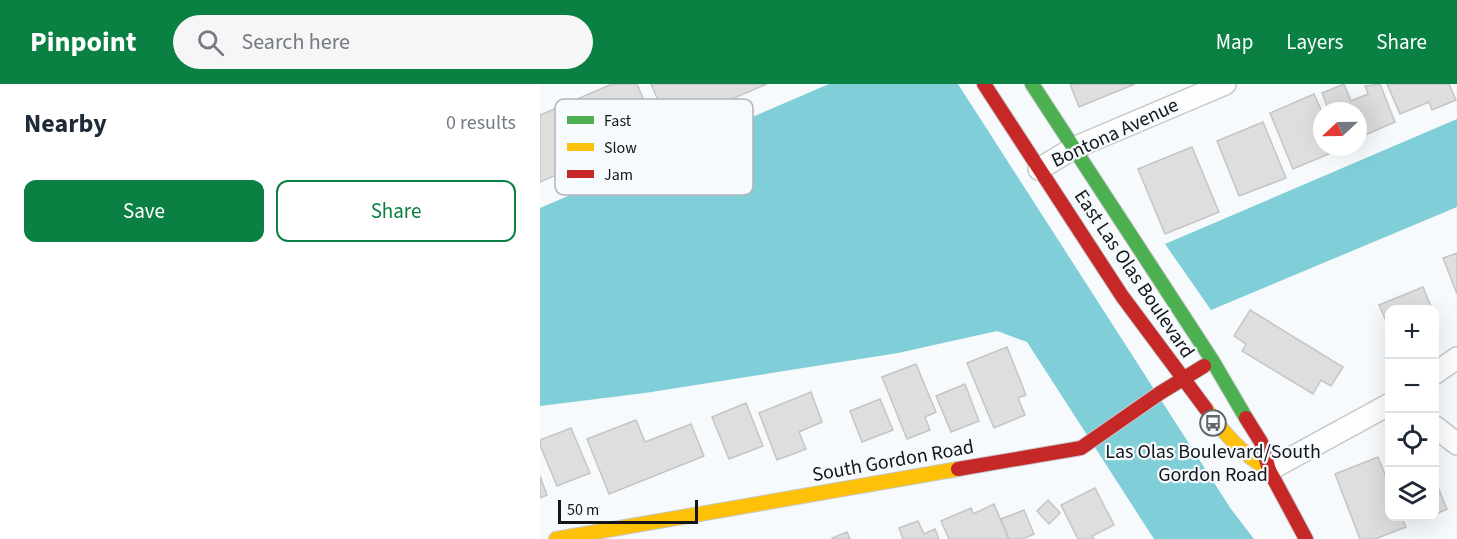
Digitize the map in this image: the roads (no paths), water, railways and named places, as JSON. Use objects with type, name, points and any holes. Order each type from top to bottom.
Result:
[{"type":"main road","name":"East Las Olas Boulevard","points":[[984,84],[1122,296],[1183,379],[1221,429],[1249,459],[1269,470]]},
{"type":"main road","name":"East Las Olas Boulevard","points":[[1032,84],[1212,360],[1261,442],[1269,470],[1306,539]]},
{"type":"main road","name":"South Gordon Road","points":[[556,539],[1081,448],[1212,360]]},
{"type":"street","name":"Bontona Avenue","points":[[1039,169],[1074,148],[1225,84]]},
{"type":"street","points":[[1439,370],[1457,357]]},
{"type":"street","points":[[1269,470],[1385,406]]},
{"type":"street","points":[[1439,430],[1457,444]]},
{"type":"water","points":[[829,84],[958,84],[1231,509],[1254,539],[1154,539],[1027,342],[997,331],[898,353],[645,393],[540,406],[540,208],[570,195],[753,195],[753,117]]},
{"type":"water","points":[[1457,119],[1457,207],[1211,310],[1165,244]]},
{"type":"place","name":"Las Olas Boulevard/South Gordon Road","points":[[1213,423]]}]
